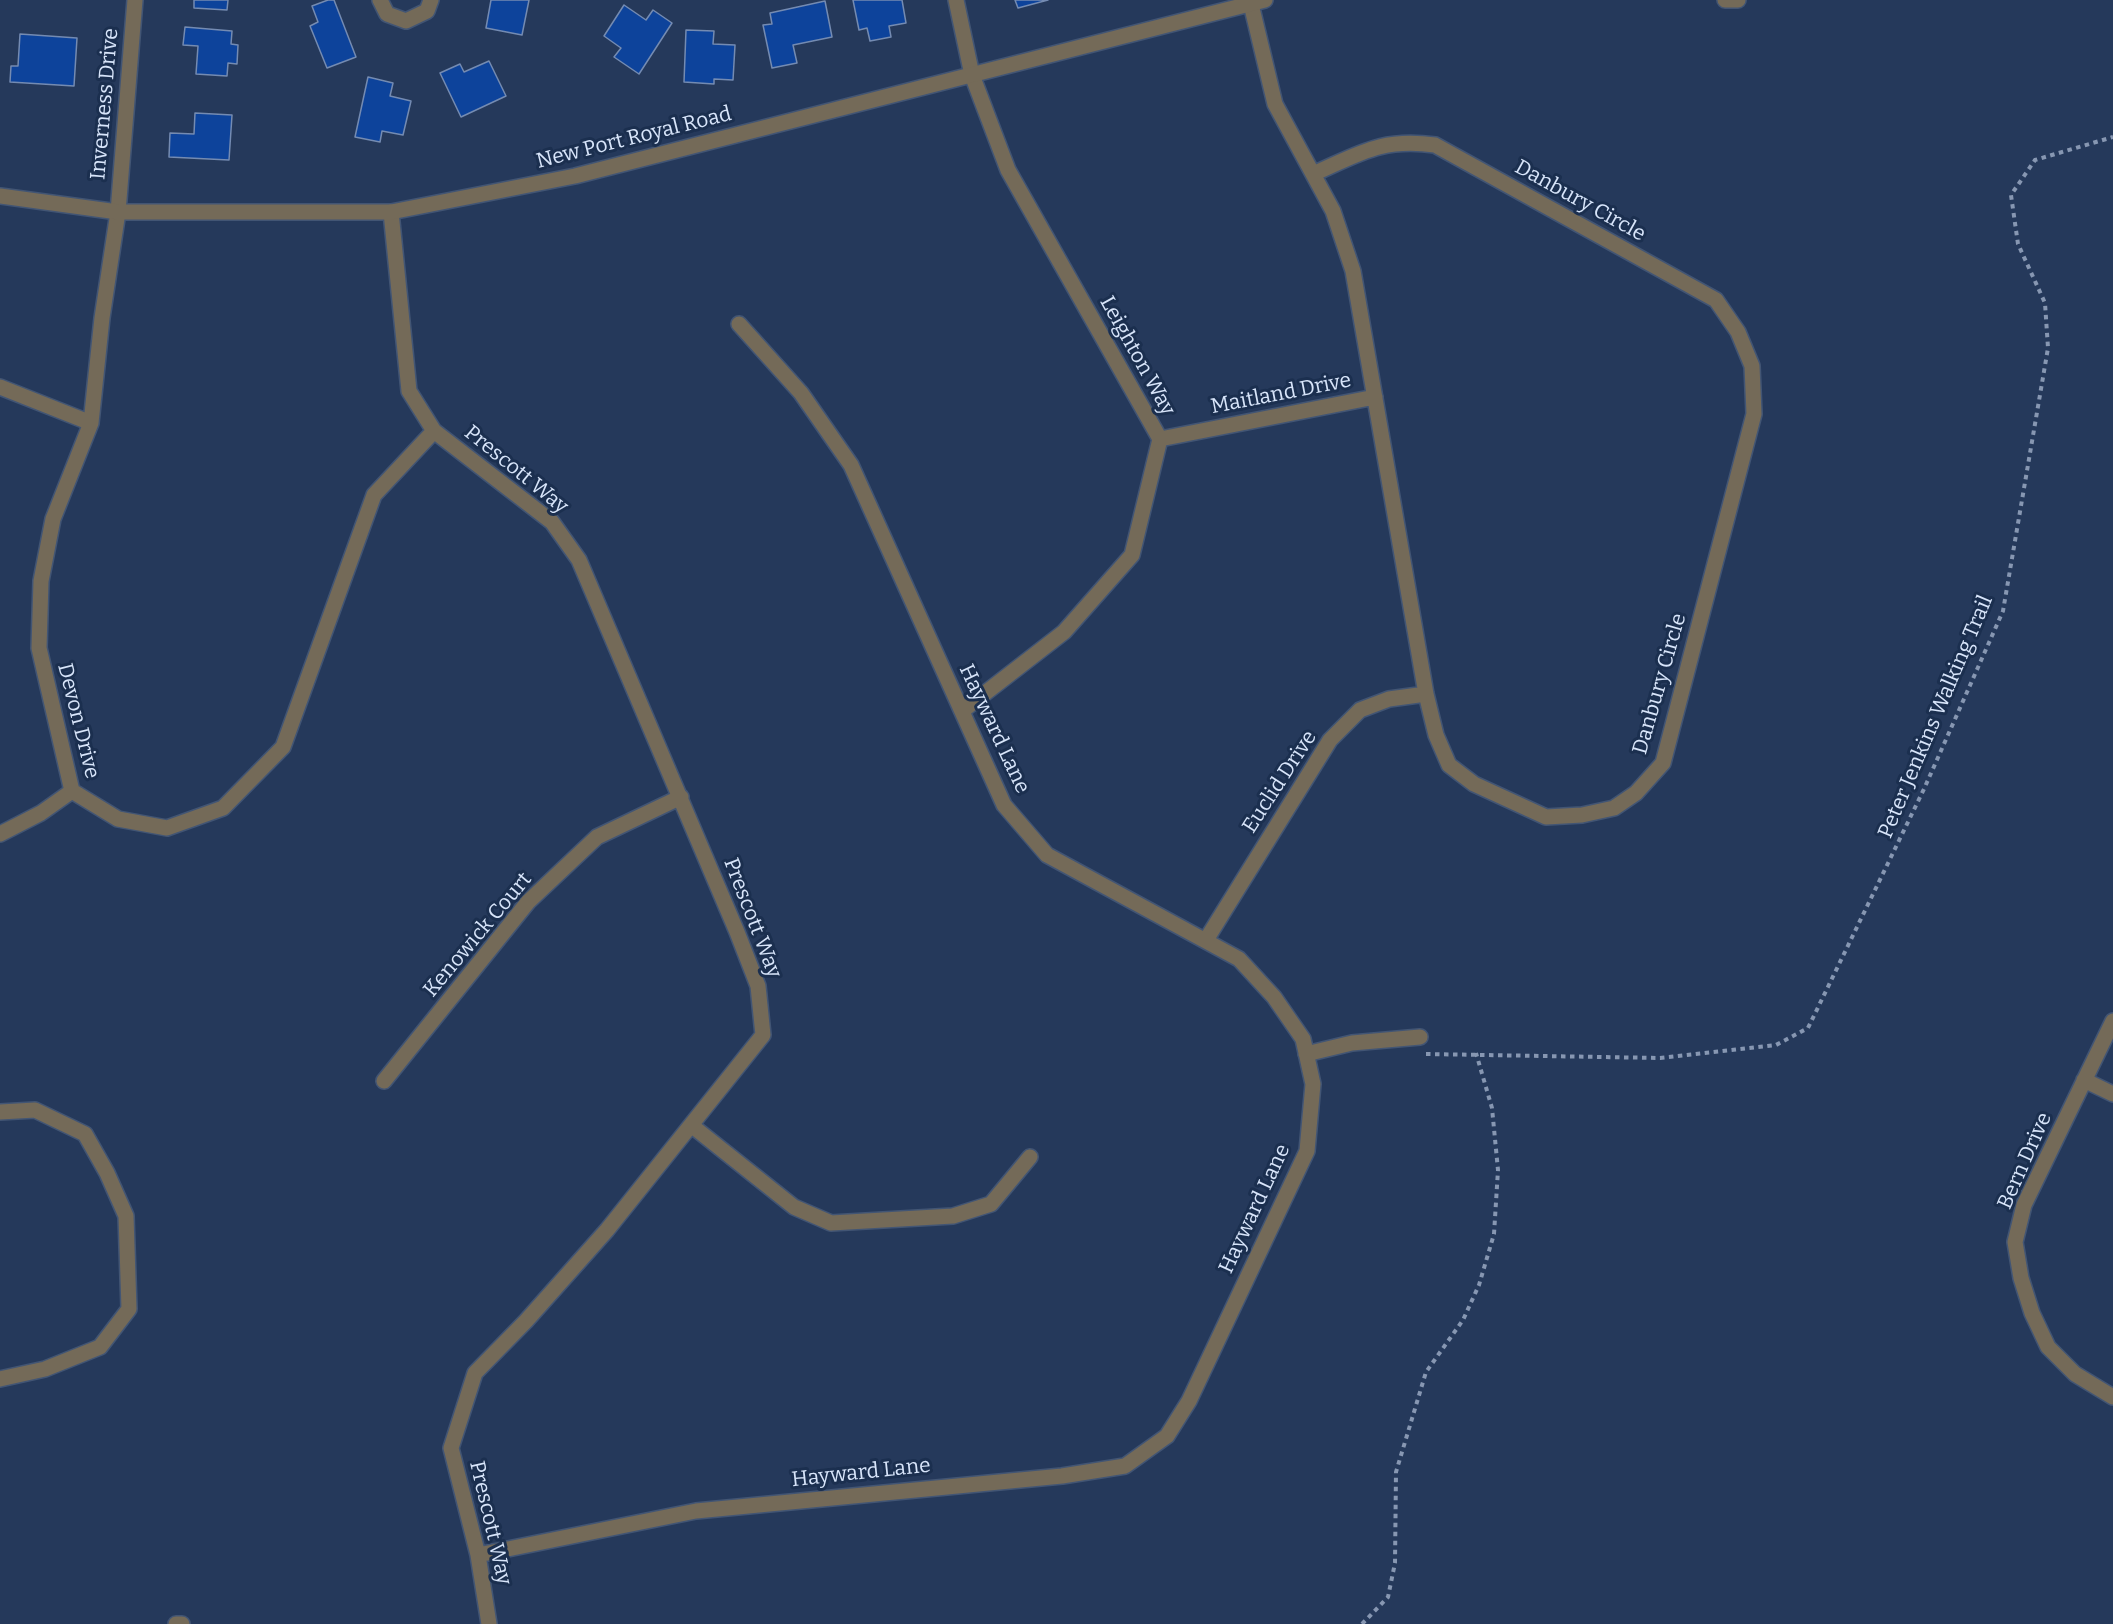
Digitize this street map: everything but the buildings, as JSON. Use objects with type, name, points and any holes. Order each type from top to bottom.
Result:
[{"type":"street","name":"Inverness Drive","points":[[118,212],[135,0]]},
{"type":"street","points":[[380,0],[387,14],[406,21],[428,11],[431,0]]},
{"type":"street","name":"Leighton Way","points":[[956,0],[972,75],[1008,170],[1160,439],[1132,555],[1064,632],[962,711]]},
{"type":"street","points":[[1725,0],[1738,0]]},
{"type":"street","name":"New Port Royal Road","points":[[0,196],[118,212],[391,212],[575,176],[1255,1]]},
{"type":"street","name":"Danbury Circle","points":[[1255,1],[1275,104],[1333,211],[1353,271],[1426,694],[1436,735],[1449,765],[1474,784],[1546,816],[1582,814],[1614,808],[1636,793],[1663,764],[1754,414],[1752,366],[1738,332],[1716,300],[1434,145],[1406,141],[1381,144],[1313,174]]},
{"type":"street","name":"Devon Drive","points":[[118,212],[102,318],[91,423],[52,519],[41,581],[39,648],[72,791],[118,819],[167,828],[223,808],[283,747],[374,495],[434,431]]},
{"type":"street","name":"Prescott Way","points":[[391,212],[409,391],[434,431],[552,522],[579,560],[681,797],[758,986],[763,1035],[607,1230],[526,1321],[475,1373],[451,1448],[478,1555],[489,1624]]},
{"type":"street","name":"Hayward Lane","points":[[478,1555],[696,1511],[1062,1476],[1125,1466],[1167,1436],[1189,1401],[1307,1152],[1313,1084],[1303,1039],[1274,997],[1239,959],[1047,855],[1004,805],[851,465],[801,393],[739,324]]},
{"type":"street","points":[[0,387],[91,423]]},
{"type":"street","name":"Maitland Drive","points":[[1160,439],[1375,397]]},
{"type":"street","name":"Euclid Drive","points":[[1206,940],[1330,740],[1360,710],[1389,699],[1426,694]]},
{"type":"street","points":[[0,834],[41,813],[72,791]]},
{"type":"street","name":"Kenowick Court","points":[[384,1081],[528,902],[597,837],[681,797]]},
{"type":"street","name":"Bern Drive","points":[[2113,1021],[2024,1205],[2015,1242],[2021,1278],[2032,1313],[2048,1347],[2075,1374],[2113,1397]]},
{"type":"street","points":[[1306,1054],[1352,1043],[1420,1037]]},
{"type":"street","points":[[2084,1080],[2113,1094]]},
{"type":"street","points":[[0,1112],[34,1110],[85,1134],[107,1173],[126,1216],[129,1309],[100,1347],[45,1369],[0,1379]]},
{"type":"street","points":[[691,1125],[794,1207],[831,1224],[953,1216],[991,1204],[1030,1157]]},
{"type":"street","points":[[176,1624],[182,1624]]},
{"type":"path","name":"Peter Jenkins Walking Trail","points":[[1418,1054],[1476,1053],[1660,1058],[1776,1045],[1808,1028],[1924,789],[2003,610],[2048,348],[2045,303],[2018,244],[2011,195],[2035,160],[2113,137]]},
{"type":"path","points":[[1362,1624],[1389,1597],[1395,1563],[1396,1472],[1426,1372],[1463,1320],[1479,1285],[1494,1234],[1498,1170],[1492,1107],[1476,1053]]}]
